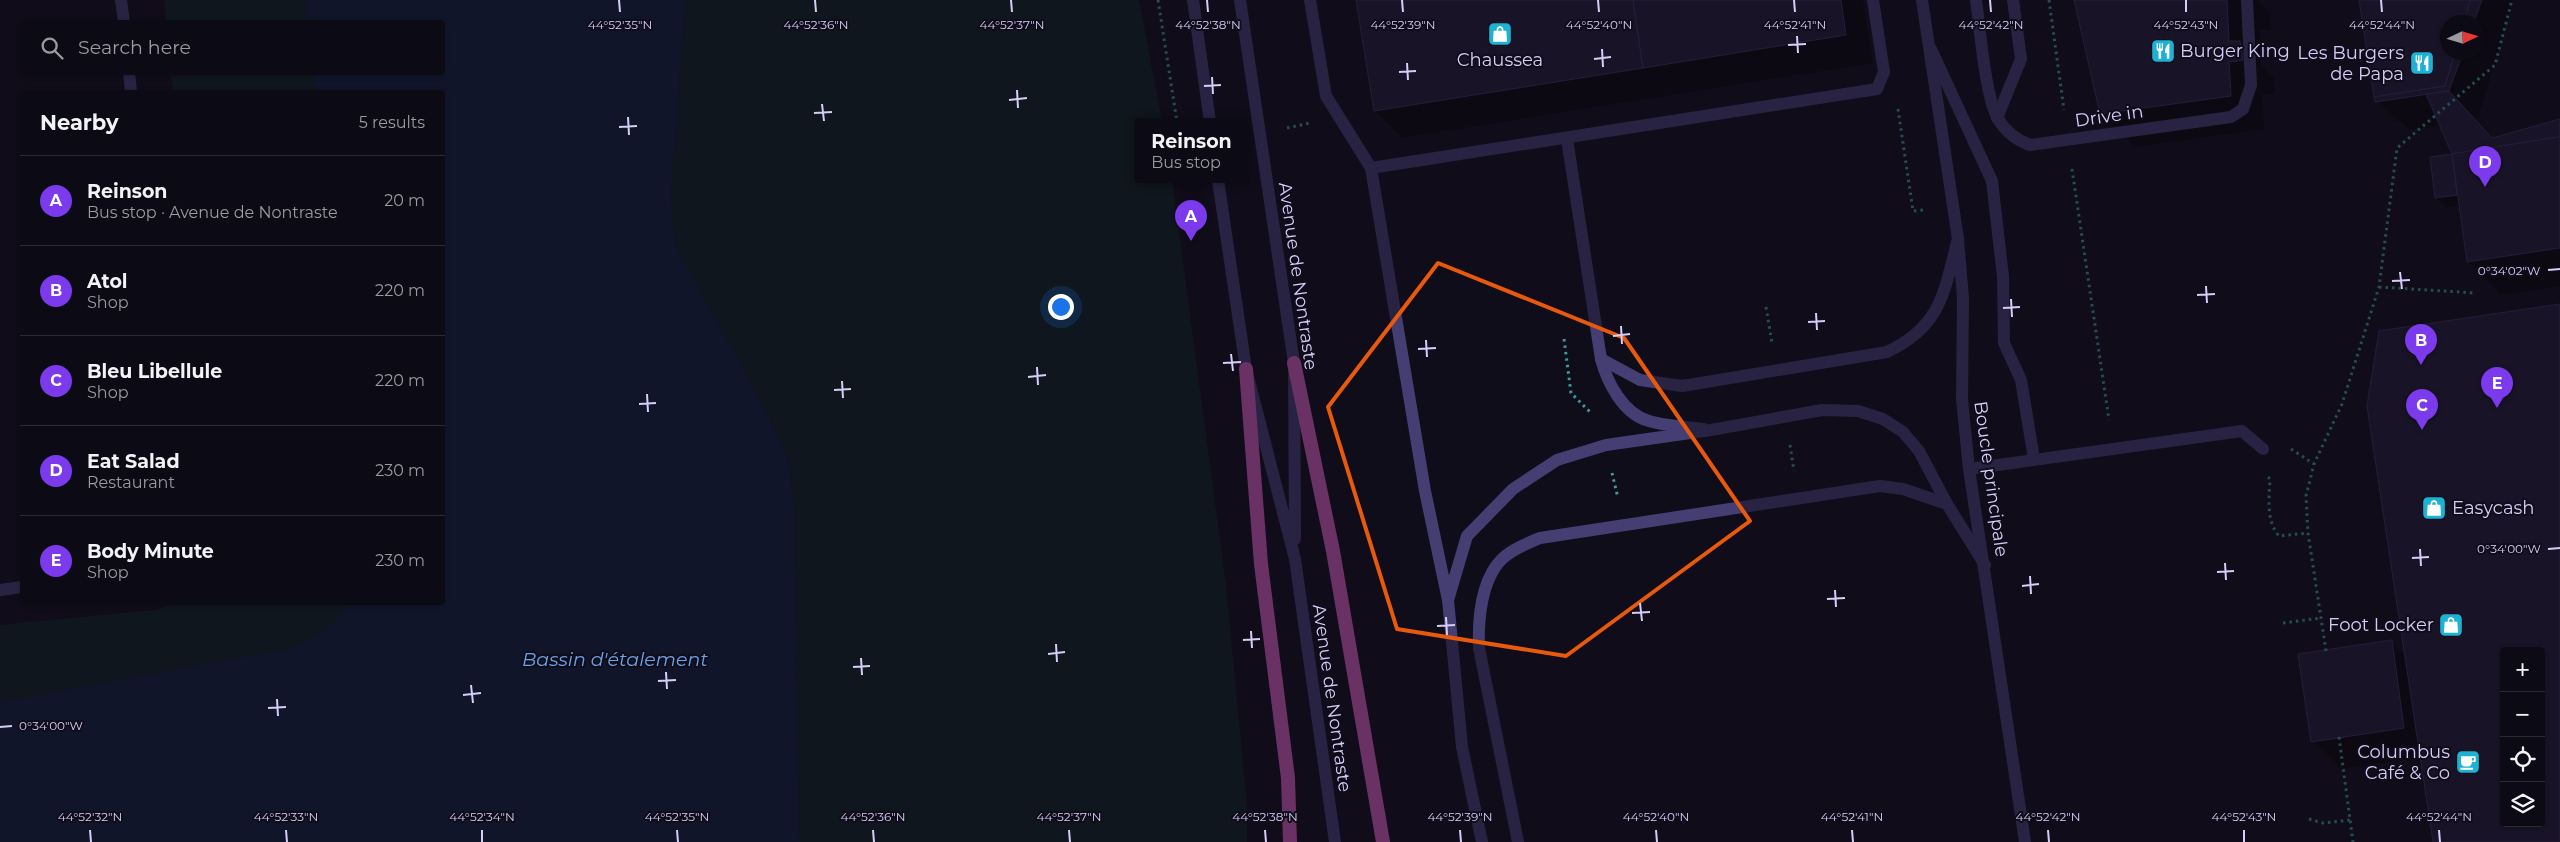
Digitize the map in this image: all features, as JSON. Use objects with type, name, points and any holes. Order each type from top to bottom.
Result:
[{"type":"highway","points":[[1294,363],[1333,551],[1383,842]]},
{"type":"highway","points":[[1246,369],[1262,564],[1288,778],[1290,842]]},
{"type":"street","points":[[121,0],[124,20]]},
{"type":"street","points":[[1193,0],[1209,118]]},
{"type":"street","name":"Avenue de Nontraste","points":[[1240,0],[1294,363],[1295,559]]},
{"type":"street","points":[[1310,0],[1326,96],[1371,168],[1424,481],[1448,600],[1462,747],[1482,842]]},
{"type":"street","points":[[1371,168],[1877,89],[1884,72],[1873,0]]},
{"type":"street","name":"Boucle principale","points":[[1922,0],[1958,238],[1963,298],[1962,399],[1969,469],[1985,565],[2025,842]]},
{"type":"street","name":"Drive in","points":[[1976,0],[1991,101],[1997,118],[2006,131],[2018,141],[2030,145],[2231,117],[2243,109],[2251,85],[2246,0]]},
{"type":"street","points":[[1997,118],[2021,59],[2013,0]]},
{"type":"street","points":[[1929,45],[1992,182],[2002,276],[2004,342],[2021,380],[2034,459]]},
{"type":"street","points":[[129,75],[131,90]]},
{"type":"street","points":[[1567,138],[1601,359],[1607,379],[1631,411],[1648,421],[1711,430]]},
{"type":"street","name":"Avenue de Nontraste","points":[[1218,183],[1246,369],[1295,559],[1335,842]]},
{"type":"street","points":[[1601,359],[1640,380],[1682,386],[1887,352],[1905,344],[1919,332],[1944,298],[1958,238]]},
{"type":"street","points":[[1448,600],[1468,536],[1513,489],[1557,460],[1606,445],[1711,430],[1822,410],[1858,411],[1883,419],[1903,432],[1919,451],[1947,504],[1985,565]]},
{"type":"street","points":[[1969,469],[2242,431],[2264,449]]},
{"type":"street","points":[[1518,842],[1480,648],[1478,623],[1488,582],[1502,559],[1524,544],[1540,538],[1880,486],[1903,489],[1947,504]]},
{"type":"street","points":[[0,590],[20,587]]},
{"type":"path","points":[[1158,0],[1177,118]]},
{"type":"path","points":[[2049,0],[2110,428]]},
{"type":"path","points":[[2326,651],[2308,533],[2306,496],[2314,464],[2342,404],[2379,287],[2397,148],[2494,65],[2512,0]]},
{"type":"path","points":[[2379,287],[2474,293]]},
{"type":"path","points":[[2289,448],[2314,464]]},
{"type":"path","points":[[2283,623],[2321,618]]},
{"type":"path","points":[[2338,737],[2353,842]]},
{"type":"path","points":[[2309,819],[2324,823],[2350,820]]},
{"type":"highlighted area","points":[[1438,263],[1624,338],[1750,521],[1566,656],[1397,629],[1328,407]]},
{"type":"shaded area","points":[[164,0],[306,0],[308,20],[166,20]]},
{"type":"shaded area","points":[[685,0],[1139,0],[1161,118],[1134,118],[1134,183],[1172,183],[1226,586],[1247,806],[1247,842],[799,842],[794,505],[788,459],[771,420],[675,245],[671,194]]},
{"type":"shaded area","points":[[171,75],[314,75],[316,90],[173,90]]},
{"type":"shaded area","points":[[170,605],[347,605],[329,627],[314,637],[286,649],[0,702],[0,625],[154,610]]},
{"type":"water","name":"Bassin d'étalement","points":[[306,0],[685,0],[671,194],[675,245],[771,420],[788,459],[794,505],[799,842],[0,842],[0,702],[286,649],[322,632],[336,620],[347,605],[445,605],[445,90],[316,90],[314,75],[445,75],[445,20],[308,20]]},
{"type":"building","name":"Chaussea","points":[[1356,0],[1633,0],[1643,68],[1374,111]]},
{"type":"building","points":[[1633,0],[1841,0],[1846,35],[1643,68]]},
{"type":"building","name":"Burger King","points":[[2074,0],[2227,0],[2229,41],[2240,41],[2243,60],[2229,62],[2231,96],[2100,114]]},
{"type":"building","points":[[2359,0],[2470,0],[2466,15],[2440,15],[2440,60],[2453,60],[2445,86],[2374,97]]},
{"type":"building","points":[[2470,0],[2482,0],[2477,15],[2466,15]]},
{"type":"building","points":[[2453,60],[2460,60],[2449,91],[2375,102],[2374,97],[2445,86]]},
{"type":"building","points":[[2449,91],[2492,138],[2560,119],[2560,137],[2452,154],[2426,94]]},
{"type":"building","points":[[2560,137],[2560,248],[2467,262],[2452,154]]},
{"type":"building","points":[[2452,154],[2457,195],[2435,198],[2430,157]]},
{"type":"building","points":[[2560,304],[2560,842],[2433,842],[2367,406],[2379,331]]},
{"type":"building","points":[[2392,640],[2404,728],[2311,742],[2298,654]]},
{"type":"place","name":"Chaussea","points":[[1500,34]]},
{"type":"place","name":"Burger King","points":[[2163,51]]},
{"type":"place","name":"Les Burgers de Papa","points":[[2422,63]]},
{"type":"place","name":"Eat Salad","points":[[2485,187]]},
{"type":"place","name":"Reinson","points":[[1191,241]]},
{"type":"place","name":"Atol","points":[[2421,365]]},
{"type":"place","name":"Body Minute","points":[[2497,408]]},
{"type":"place","name":"Bleu Libellule","points":[[2422,430]]},
{"type":"place","name":"Easycash","points":[[2434,508]]},
{"type":"place","name":"Foot Locker","points":[[2451,625]]},
{"type":"place","name":"Columbus Café & Co","points":[[2468,762]]}]
